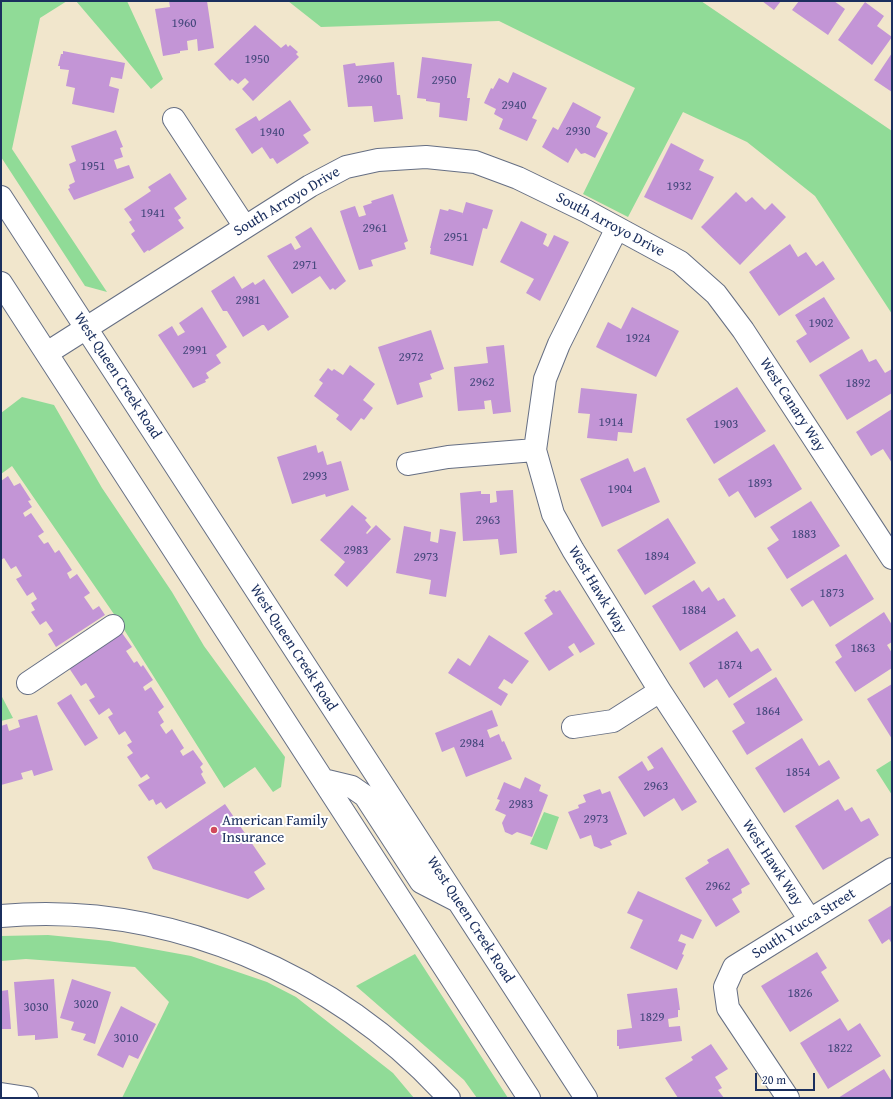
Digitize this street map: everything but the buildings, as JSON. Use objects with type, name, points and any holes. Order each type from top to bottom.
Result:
[{"type":"street","points":[[174,119],[244,227]]},
{"type":"street","name":"South Arroyo Drive","points":[[47,353],[310,186],[346,167],[378,160],[426,157],[475,162],[518,178],[586,211],[680,262]]},
{"type":"street","name":"West Queen Creek Road","points":[[1,198],[586,1098]]},
{"type":"street","name":"West Hawk Way","points":[[617,228],[558,344],[545,379],[535,450],[553,514],[573,550],[660,691],[810,920]]},
{"type":"street","name":"West Canary Way","points":[[680,262],[716,294],[743,330],[892,558]]},
{"type":"street","points":[[1,283],[529,1098]]},
{"type":"street","points":[[408,464],[448,457],[535,450]]},
{"type":"street","points":[[28,683],[113,626]]},
{"type":"street","points":[[573,727],[613,721],[660,691]]},
{"type":"street","points":[[323,780],[352,787],[365,796],[422,882],[457,901]]},
{"type":"street","name":"South Yucca Street","points":[[788,1098],[728,1008],[725,987],[734,967],[892,869]]},
{"type":"street","points":[[1,916],[62,914],[131,921],[220,944],[301,980],[336,1002],[394,1045],[449,1098]]},
{"type":"street","points":[[1,1094],[27,1098]]},
{"type":"green space","points":[[1,1],[67,1],[40,18],[12,149],[107,292],[85,286],[1,157]]},
{"type":"green space","points":[[76,1],[127,1],[163,79],[151,89]]},
{"type":"green space","points":[[288,1],[701,1],[892,131],[892,314],[815,196],[747,142],[683,112],[628,217],[583,194],[635,88],[499,21],[321,27]]},
{"type":"green space","points":[[22,397],[54,405],[102,488],[172,592],[204,646],[285,757],[281,787],[273,792],[255,767],[224,788],[118,620],[12,466],[1,474],[1,413]]},
{"type":"green space","points":[[1,695],[13,718],[1,721]]},
{"type":"green space","points":[[892,760],[892,795],[876,770]]},
{"type":"green space","points":[[544,812],[559,817],[547,850],[530,844]]},
{"type":"green space","points":[[48,935],[109,941],[191,956],[267,982],[296,997],[393,1073],[414,1098],[122,1098],[169,1002],[135,967],[26,959],[1,961],[1,936]]},
{"type":"green space","points":[[415,954],[508,1098],[477,1098],[464,1080],[356,986]]},
{"type":"place","name":"American Family Insurance","points":[[214,830]]}]
